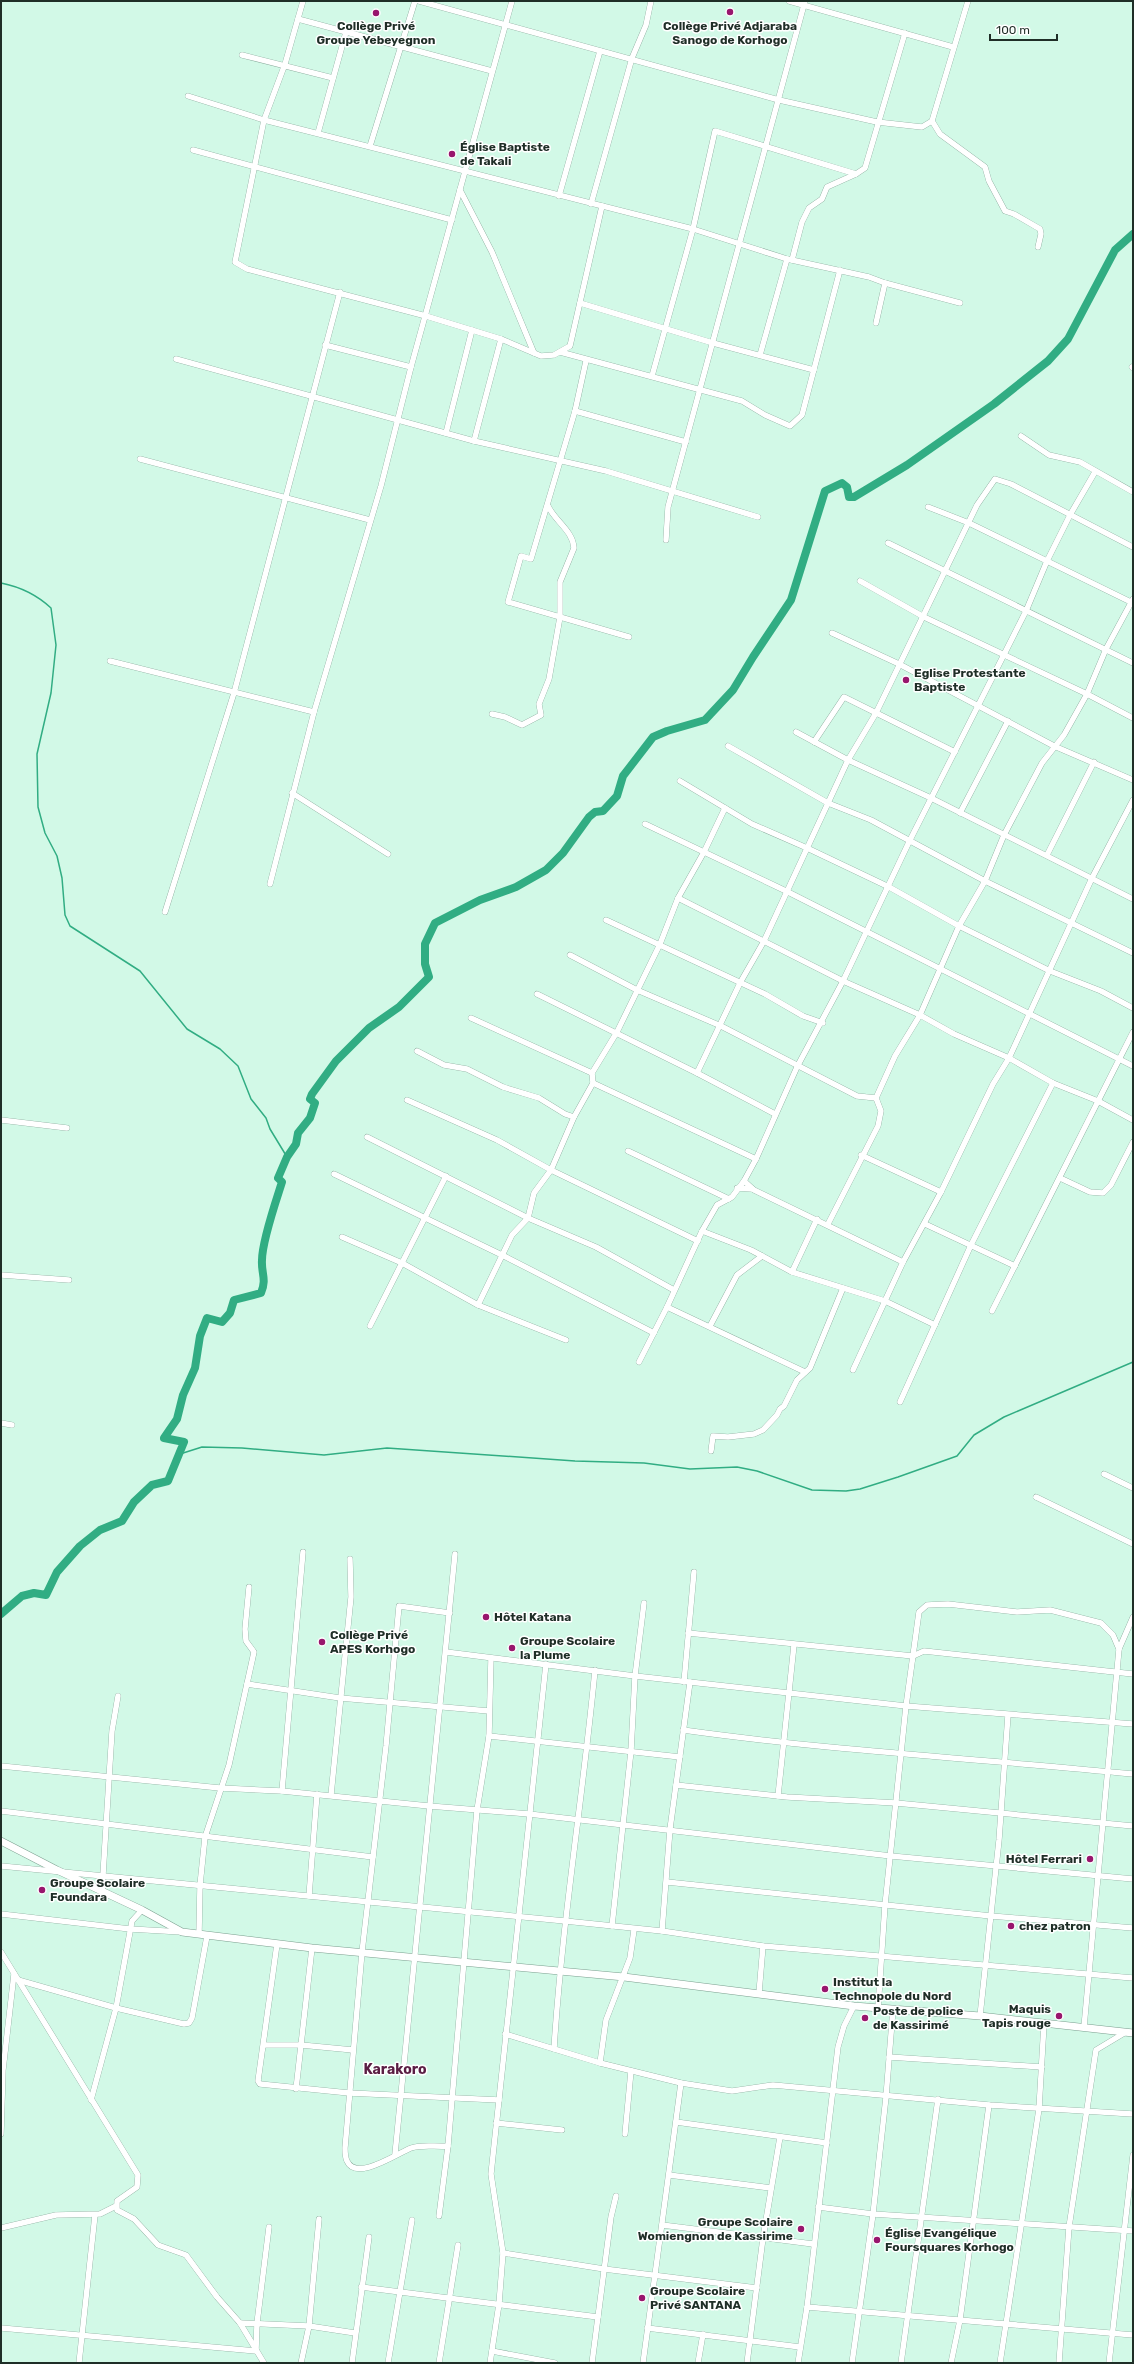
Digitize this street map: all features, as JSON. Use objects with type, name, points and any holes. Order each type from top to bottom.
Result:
[{"type":"street","points":[[303,1],[285,64],[264,120],[235,262],[247,269],[340,292],[472,330],[501,339],[541,356],[554,355],[570,346],[602,206]]},
{"type":"street","points":[[370,146],[402,48],[415,1]]},
{"type":"street","points":[[419,1],[600,51],[632,58],[779,100],[877,122],[922,127],[932,121],[968,1]]},
{"type":"street","points":[[270,884],[292,793],[314,712],[399,421],[411,367],[512,1]]},
{"type":"street","points":[[591,204],[632,58],[646,25],[651,1]]},
{"type":"street","points":[[789,1],[805,3],[905,34],[953,47]]},
{"type":"street","points":[[666,540],[668,507],[741,245],[805,3]]},
{"type":"street","points":[[298,19],[492,71]]},
{"type":"street","points":[[318,132],[346,32]]},
{"type":"street","points":[[760,355],[802,222],[809,208],[822,199],[828,187],[856,174],[865,168],[877,122],[905,34]]},
{"type":"street","points":[[559,196],[600,51]]},
{"type":"street","points":[[242,55],[285,64],[333,78]]},
{"type":"street","points":[[188,96],[264,120],[318,132],[559,196],[693,229],[790,259],[869,277],[885,283],[960,303]]},
{"type":"street","points":[[932,121],[940,134],[985,166],[989,181],[1005,211],[1014,214],[1040,228],[1038,247]]},
{"type":"street","points":[[652,376],[693,229],[715,131],[856,174]]},
{"type":"street","points":[[193,150],[452,220]]},
{"type":"street","points":[[460,190],[492,252],[534,353]]},
{"type":"street","points":[[560,352],[586,361],[652,376],[742,401],[766,415],[790,426],[802,415],[840,270]]},
{"type":"street","points":[[876,324],[885,283]]},
{"type":"street","points":[[165,912],[234,693],[288,497],[311,396],[340,292]]},
{"type":"street","points":[[580,304],[666,330],[814,370]]},
{"type":"street","points":[[446,433],[472,330]]},
{"type":"street","points":[[474,441],[501,339]]},
{"type":"street","points":[[325,346],[411,367]]},
{"type":"street","points":[[176,359],[474,441],[559,461],[606,470],[673,492],[758,517]]},
{"type":"street","points":[[586,361],[575,411],[531,559],[521,556],[508,602],[629,637]]},
{"type":"street","points":[[575,411],[686,442]]},
{"type":"street","points":[[1021,436],[1049,455],[1080,462],[1095,472],[1133,492]]},
{"type":"street","points":[[140,459],[288,497],[370,520]]},
{"type":"street","points":[[639,1362],[667,1307],[702,1231],[717,1205],[728,1199],[744,1181],[756,1159],[775,1114],[798,1067],[823,1023],[844,981],[909,842],[1026,611],[1047,561],[1070,515],[1095,472]]},
{"type":"street","points":[[697,1073],[740,983],[764,941],[848,760],[876,713],[899,664],[924,617],[977,505],[995,479],[1010,484],[1133,547]]},
{"type":"street","points":[[492,714],[505,717],[522,725],[541,715],[539,704],[549,679],[560,617],[560,582],[573,556],[574,542],[564,527],[553,518],[548,506]]},
{"type":"street","points":[[828,1224],[881,1118],[881,1111],[876,1098],[895,1056],[920,1015],[941,971],[958,926],[985,881],[1004,835],[1042,763],[1064,735],[1087,694],[1106,649],[1132,601],[969,523],[928,507]]},
{"type":"street","points":[[888,543],[946,570],[1133,663]]},
{"type":"street","points":[[860,581],[924,617],[1087,694],[1133,718]]},
{"type":"street","points":[[832,633],[899,664],[1054,746],[1133,780]]},
{"type":"street","points":[[110,661],[314,712]]},
{"type":"street","points":[[814,742],[844,697],[955,752]]},
{"type":"street","points":[[960,813],[1008,721]]},
{"type":"street","points":[[796,732],[848,760],[931,798],[1133,898]]},
{"type":"street","points":[[728,746],[828,803],[871,820],[909,842],[985,881],[1133,953]]},
{"type":"street","points":[[1046,855],[1094,762]]},
{"type":"street","points":[[680,781],[752,824],[807,848],[888,887],[958,926],[1050,971],[1101,991],[1133,1008]]},
{"type":"street","points":[[292,793],[388,854]]},
{"type":"street","points":[[853,1370],[903,1262],[925,1224],[993,1084],[1009,1058],[1092,878],[1133,800]]},
{"type":"street","points":[[478,1305],[504,1256],[512,1236],[528,1218],[534,1193],[551,1170],[574,1117],[593,1083],[592,1073],[617,1032],[660,944],[678,898],[704,852],[725,808]]},
{"type":"street","points":[[645,824],[786,891],[941,971],[1133,1066]]},
{"type":"street","points":[[678,898],[844,981],[920,1015],[954,1034],[1009,1058],[1053,1083],[1098,1102],[1133,1120]]},
{"type":"street","points":[[606,920],[765,994],[803,1016],[823,1023]]},
{"type":"street","points":[[570,955],[637,990],[720,1026],[857,1096],[876,1098]]},
{"type":"street","points":[[537,994],[617,1032],[775,1114]]},
{"type":"street","points":[[471,1018],[592,1073]]},
{"type":"street","points":[[992,1311],[1133,1032]]},
{"type":"street","points":[[417,1051],[444,1065],[467,1069],[503,1086],[539,1098],[565,1114],[574,1117]]},
{"type":"street","points":[[593,1083],[756,1159]]},
{"type":"street","points":[[900,1402],[971,1245],[1053,1083]]},
{"type":"street","points":[[407,1100],[497,1140],[551,1170],[698,1241]]},
{"type":"street","points":[[1,1120],[67,1128]]},
{"type":"street","points":[[368,1137],[528,1218],[596,1247],[674,1290]]},
{"type":"street","points":[[1060,1178],[1090,1192],[1103,1193],[1111,1185],[1133,1142]]},
{"type":"street","points":[[628,1151],[728,1199]]},
{"type":"street","points":[[862,1155],[941,1192]]},
{"type":"street","points":[[334,1174],[504,1256],[654,1333]]},
{"type":"street","points":[[370,1326],[446,1176]]},
{"type":"street","points":[[744,1181],[752,1189],[828,1224],[903,1262]]},
{"type":"street","points":[[737,1188],[752,1189]]},
{"type":"street","points":[[792,1272],[817,1219]]},
{"type":"street","points":[[925,1224],[1015,1266]]},
{"type":"street","points":[[702,1231],[762,1256],[792,1272],[885,1301],[935,1325]]},
{"type":"street","points":[[342,1236],[402,1263],[478,1305],[566,1340]]},
{"type":"street","points":[[710,1326],[737,1275],[762,1256]]},
{"type":"street","points":[[1,1275],[69,1280]]},
{"type":"street","points":[[711,1451],[713,1436],[728,1437],[754,1434],[763,1430],[784,1406],[797,1380],[810,1368],[843,1288]]},
{"type":"street","points":[[667,1307],[805,1372]]},
{"type":"street","points":[[1,1424],[12,1425]]},
{"type":"street","points":[[1104,1474],[1133,1488]]},
{"type":"street","points":[[1036,1497],[1133,1544]]},
{"type":"street","points":[[282,1790],[303,1552]]},
{"type":"street","points":[[395,2154],[399,2096],[420,1906],[455,1554]]},
{"type":"street","points":[[331,1795],[340,1698],[352,1597],[350,1559]]},
{"type":"street","points":[[684,1682],[694,1572]]},
{"type":"street","points":[[199,1934],[200,1885],[206,1837],[220,1788],[229,1765],[254,1652],[246,1641],[245,1629],[249,1587]]},
{"type":"street","points":[[612,1926],[631,1751],[635,1676],[644,1603]]},
{"type":"street","points":[[878,2008],[885,1905],[906,1706],[919,1612],[927,1605],[948,1604],[1017,1612],[1050,1610],[1100,1623],[1113,1635],[1119,1649]]},
{"type":"street","points":[[448,2146],[421,2146],[395,2154],[372,2167],[359,2168],[351,2165],[347,2161],[345,2148],[362,1952],[399,1606],[450,1613]]},
{"type":"street","points":[[1084,2027],[1119,1649],[1133,1617]]},
{"type":"street","points":[[688,1633],[913,1656],[924,1652],[1133,1674]]},
{"type":"street","points":[[778,1796],[794,1645]]},
{"type":"street","points":[[446,1652],[788,1694],[1008,1715],[1133,1724]]},
{"type":"street","points":[[439,2216],[448,2146],[477,1810],[489,1736],[491,1658]]},
{"type":"street","points":[[490,2363],[499,2304],[503,2253],[491,2174],[512,1966],[519,1916],[546,1664]]},
{"type":"street","points":[[554,2049],[559,1970],[577,1820],[588,1747],[595,1670]]},
{"type":"street","points":[[662,1931],[670,1829],[690,1682]]},
{"type":"street","points":[[247,1684],[340,1698],[489,1711]]},
{"type":"street","points":[[102,1892],[112,1731],[118,1696]]},
{"type":"street","points":[[980,2016],[997,1864],[1008,1715]]},
{"type":"street","points":[[683,1730],[783,1744],[902,1752],[1133,1774]]},
{"type":"street","points":[[489,1736],[680,1757]]},
{"type":"street","points":[[1,1766],[220,1788],[282,1790],[429,1806],[529,1814],[670,1829],[891,1856],[997,1864],[1133,1879]]},
{"type":"street","points":[[676,1785],[778,1796],[896,1803],[1133,1826]]},
{"type":"street","points":[[309,1896],[317,1794]]},
{"type":"street","points":[[1,1811],[206,1837],[312,1848],[373,1857]]},
{"type":"street","points":[[1,1841],[57,1870],[142,1910],[182,1932]]},
{"type":"street","points":[[1,1866],[57,1870],[519,1916],[612,1926],[634,1930],[662,1931],[763,1946],[987,1964],[1133,1978]]},
{"type":"street","points":[[667,1882],[991,1916],[1133,1928]]},
{"type":"street","points":[[91,2100],[116,2008],[132,1921],[142,1910]]},
{"type":"street","points":[[1,1914],[130,1929],[182,1932],[312,1948],[559,1970],[760,1993],[854,2006],[980,2016],[1129,2033]]},
{"type":"street","points":[[600,2063],[606,2020],[624,1977],[630,1958],[634,1930]]},
{"type":"street","points":[[18,1980],[116,2008],[184,2024],[189,2023],[192,2018],[208,1936]]},
{"type":"street","points":[[277,1944],[258,2081],[260,2084],[296,2089],[349,2093],[499,2100]]},
{"type":"street","points":[[760,1993],[763,1946]]},
{"type":"street","points":[[296,2089],[312,1948]]},
{"type":"street","points":[[1,1952],[138,2175],[137,2187],[117,2201],[116,2206],[106,2213],[56,2215],[1,2228]]},
{"type":"street","points":[[1,2134],[3,2070],[14,1974]]},
{"type":"street","points":[[798,2363],[807,2308],[813,2244],[833,2091],[844,2026],[854,2006]]},
{"type":"street","points":[[852,2363],[873,2214],[890,2057],[893,2009]]},
{"type":"street","points":[[1000,2363],[1039,2109],[1044,2024]]},
{"type":"street","points":[[1059,2363],[1070,2227],[1088,2113],[1096,2050],[1129,2033]]},
{"type":"street","points":[[505,2034],[631,2071],[681,2083],[732,2091],[773,2085],[886,2097],[938,2099],[989,2105],[1088,2113],[1133,2114]]},
{"type":"street","points":[[264,2045],[301,2045],[353,2050]]},
{"type":"street","points":[[890,2057],[1042,2067]]},
{"type":"street","points":[[624,2134],[631,2071]]},
{"type":"street","points":[[642,2363],[681,2083]]},
{"type":"street","points":[[901,2363],[938,2099]]},
{"type":"street","points":[[951,2363],[960,2320],[972,2220],[989,2105]]},
{"type":"street","points":[[676,2122],[827,2143]]},
{"type":"street","points":[[496,2123],[562,2130]]},
{"type":"street","points":[[748,2363],[763,2238],[780,2137]]},
{"type":"street","points":[[1109,2363],[1133,2155]]},
{"type":"street","points":[[669,2176],[771,2188]]},
{"type":"street","points":[[592,2363],[604,2269],[616,2196]]},
{"type":"street","points":[[116,2206],[117,2210],[134,2219],[158,2245],[186,2255],[217,2297],[240,2323],[264,2363]]},
{"type":"street","points":[[818,2207],[873,2214],[1133,2231]]},
{"type":"street","points":[[79,2363],[95,2214]]},
{"type":"street","points":[[301,2363],[309,2326],[320,2219]]},
{"type":"street","points":[[388,2363],[412,2220]]},
{"type":"street","points":[[662,2225],[813,2244]]},
{"type":"street","points":[[256,2351],[257,2323],[269,2227]]},
{"type":"street","points":[[352,2363],[361,2287],[369,2237]]},
{"type":"street","points":[[439,2363],[458,2245]]},
{"type":"street","points":[[503,2253],[604,2269],[655,2274],[758,2288]]},
{"type":"street","points":[[361,2287],[598,2317]]},
{"type":"street","points":[[807,2308],[1133,2335]]},
{"type":"street","points":[[240,2323],[309,2326],[355,2333]]},
{"type":"street","points":[[1,2328],[256,2351]]},
{"type":"street","points":[[647,2328],[800,2347]]},
{"type":"street","points":[[698,2363],[703,2334]]},
{"type":"street","points":[[492,2351],[534,2361],[555,2363]]},
{"type":"waterway","points":[[1,1614],[22,1596],[34,1593],[46,1595],[57,1572],[80,1546],[100,1530],[122,1521],[134,1502],[152,1485],[168,1481],[184,1442],[164,1438],[177,1419],[183,1395],[195,1368],[200,1336],[207,1318],[222,1322],[230,1313],[234,1300],[261,1293],[263,1288],[262,1265],[264,1242],[282,1182],[278,1178],[287,1157],[296,1144],[298,1133],[310,1118],[315,1103],[310,1099],[312,1094],[336,1061],[369,1028],[399,1007],[429,977],[425,964],[425,944],[435,923],[480,900],[516,887],[546,870],[563,853],[589,817],[595,812],[603,811],[617,796],[623,776],[653,737],[667,731],[705,720],[733,690],[791,600],[825,491],[842,483],[847,487],[849,497],[854,497],[907,465],[994,404],[1048,361],[1068,339],[1115,250],[1133,234]]},
{"type":"waterway","points":[[1,583],[28,592],[51,608],[56,645],[51,693],[37,754],[38,807],[45,833],[57,856],[62,878],[65,915],[70,926],[140,971],[187,1029],[220,1049],[238,1066],[251,1099],[266,1118],[270,1129],[287,1157]]},
{"type":"waterway","points":[[180,1454],[202,1447],[242,1448],[324,1455],[387,1448],[575,1461],[644,1463],[690,1469],[737,1467],[757,1471],[812,1490],[846,1491],[860,1489],[957,1456],[974,1435],[1004,1417],[1133,1362]]},
{"type":"place","name":"Collège Privé Adjaraba Sanogo de Korhogo","points":[[730,12]]},
{"type":"place","name":"Collège Privé Groupe Yebeyegnon","points":[[376,13]]},
{"type":"place","name":"Église Baptiste de Takali","points":[[452,154]]},
{"type":"place","name":"Eglise Protestante Baptiste","points":[[906,680]]},
{"type":"place","name":"Hôtel Katana","points":[[486,1617]]},
{"type":"place","name":"Collège Privé APES Korhogo","points":[[322,1642]]},
{"type":"place","name":"Groupe Scolaire la Plume","points":[[512,1648]]},
{"type":"place","name":"Hôtel Ferrari","points":[[1090,1859]]},
{"type":"place","name":"Groupe Scolaire Foundara","points":[[42,1890]]},
{"type":"place","name":"chez patron","points":[[1011,1926]]},
{"type":"place","name":"Institut la Technopole du Nord","points":[[825,1989]]},
{"type":"place","name":"Maquis Tapis rouge","points":[[1059,2016]]},
{"type":"place","name":"Poste de police de Kassirimé","points":[[865,2018]]},
{"type":"place","name":"Groupe Scolaire Womiengnon de Kassirime","points":[[801,2229]]},
{"type":"place","name":"Église Evangélique Foursquares Korhogo","points":[[877,2240]]},
{"type":"place","name":"Groupe Scolaire Privé SANTANA","points":[[642,2298]]},
{"type":"district","name":"Karakoro","points":[[395,2069]]}]
